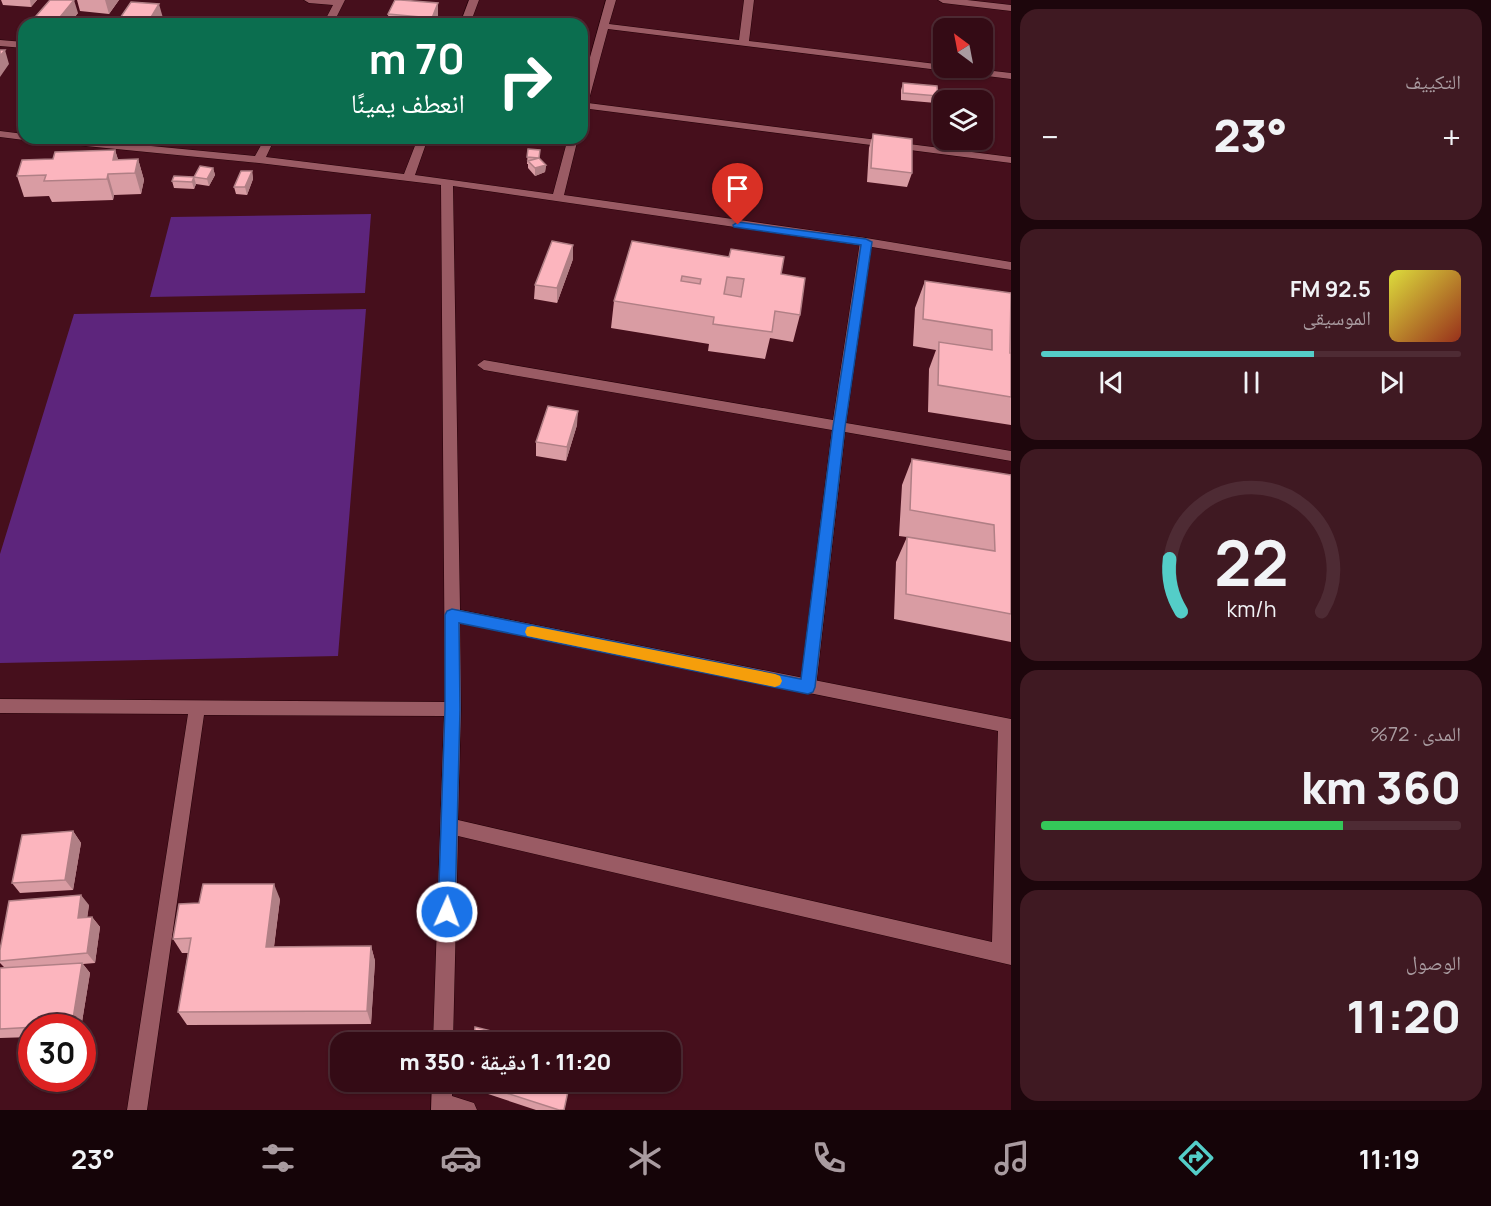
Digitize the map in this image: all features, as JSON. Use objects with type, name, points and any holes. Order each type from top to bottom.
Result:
[{"type":"street","points":[[309,0],[340,2],[331,18]]},
{"type":"street","points":[[467,18],[474,0]]},
{"type":"street","points":[[588,84],[611,0]]},
{"type":"street","points":[[744,44],[749,0]]},
{"type":"street","points":[[943,0],[1011,8]]},
{"type":"street","points":[[605,26],[1011,76]]},
{"type":"street","points":[[0,43],[18,44]]},
{"type":"street","points":[[588,105],[1011,160]]},
{"type":"street","points":[[0,135],[18,136]]},
{"type":"street","points":[[96,144],[447,182],[866,242],[1011,266]]},
{"type":"street","points":[[259,160],[267,144]]},
{"type":"street","points":[[408,179],[421,144]]},
{"type":"street","points":[[557,199],[571,144]]},
{"type":"street","points":[[443,1032],[453,709],[447,182]]},
{"type":"street","points":[[808,687],[839,427],[866,242]]},
{"type":"street","points":[[484,365],[1011,456]]},
{"type":"street","points":[[449,826],[1006,955],[1009,726],[452,615]]},
{"type":"street","points":[[0,706],[453,709]]},
{"type":"street","points":[[137,1110],[197,708]]},
{"type":"street","points":[[441,1106],[467,1110]]},
{"type":"shaded area","points":[[371,214],[365,293],[150,297],[171,217]]},
{"type":"shaded area","points":[[366,309],[338,656],[0,663],[0,554],[74,314]]},
{"type":"building","points":[[50,0],[74,0],[59,18],[34,18]]},
{"type":"building","points":[[395,0],[438,3],[432,18],[388,14]]},
{"type":"building","points":[[131,2],[159,4],[151,18],[120,18]]},
{"type":"building","points":[[903,83],[937,86],[937,90],[933,90],[933,96],[903,93]]},
{"type":"building","points":[[873,134],[912,139],[912,173],[871,168]]},
{"type":"building","points":[[528,149],[540,150],[539,158],[527,157]]},
{"type":"building","points":[[115,150],[113,160],[138,159],[135,173],[108,174],[107,179],[44,181],[46,175],[17,176],[22,160],[53,159],[55,152]]},
{"type":"building","points":[[539,158],[546,165],[535,168],[528,161]]},
{"type":"building","points":[[200,166],[213,168],[207,179],[194,177]]},
{"type":"building","points":[[241,171],[252,171],[245,187],[234,187]]},
{"type":"building","points":[[174,176],[194,177],[192,182],[172,181]]},
{"type":"building","points":[[552,241],[573,245],[557,288],[535,285]]},
{"type":"building","points":[[632,241],[729,257],[731,249],[784,257],[781,274],[805,278],[800,315],[775,311],[772,332],[713,324],[714,317],[614,301]],"holes":[[[682,276],[701,279],[700,284],[681,281]],[[727,277],[744,279],[741,297],[724,294]]]},
{"type":"building","points":[[925,281],[1011,293],[1011,397],[938,385],[939,342],[992,350],[992,330],[923,319]]},
{"type":"building","points":[[548,406],[578,411],[567,447],[536,442]]},
{"type":"building","points":[[912,459],[1011,475],[1011,614],[906,594],[907,537],[995,551],[994,525],[910,510]]},
{"type":"building","points":[[73,831],[65,880],[12,883],[22,835]]},
{"type":"building","points":[[203,884],[274,884],[266,947],[371,946],[367,1011],[178,1012],[191,938],[173,939],[179,904],[199,903]]},
{"type":"building","points":[[81,895],[78,918],[92,917],[87,953],[0,961],[9,901]]},
{"type":"building","points":[[82,963],[74,1014],[18,1014],[18,1028],[0,1029],[0,968]]},
{"type":"building","points":[[475,1027],[495,1032],[475,1032]]},
{"type":"building","points":[[503,1092],[568,1092],[564,1110]]},
{"type":"slow traffic","points":[[532,632],[775,681]]},
{"type":"route","points":[[447,912],[453,709],[452,615],[808,687],[839,427],[866,242],[738,225]]}]
